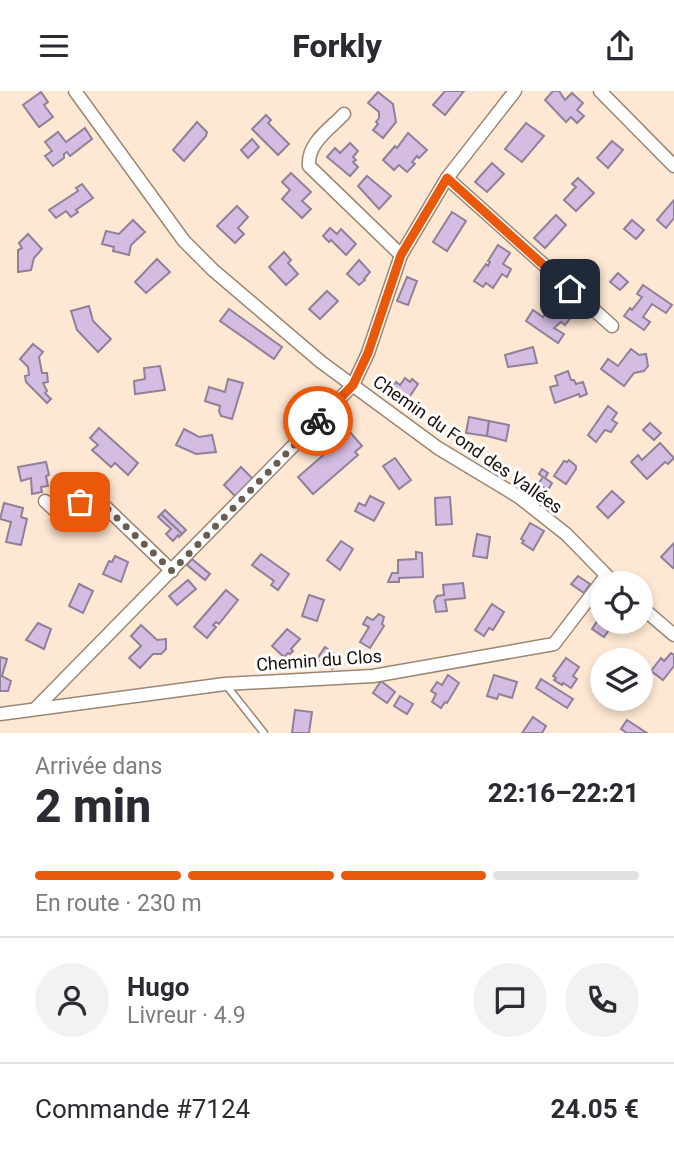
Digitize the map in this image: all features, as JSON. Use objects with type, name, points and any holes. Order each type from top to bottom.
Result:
[{"type":"street","name":"Chemin du Fond des Vallées","points":[[75,91],[184,240],[257,309],[438,448],[519,497],[566,534],[602,571]]},
{"type":"street","points":[[37,707],[353,385],[368,353],[401,255],[447,178],[515,91]]},
{"type":"street","points":[[600,91],[674,166]]},
{"type":"street","points":[[344,114],[312,147],[308,155],[309,166],[401,255]]},
{"type":"street","points":[[447,178],[611,326]]},
{"type":"street","points":[[45,501],[59,514],[69,510],[91,493],[172,571]]},
{"type":"street","name":"Chemin du Clos","points":[[0,714],[225,684],[373,676],[554,644],[590,602]]},
{"type":"street","points":[[653,617],[674,635]]},
{"type":"lane","points":[[225,684],[264,733]]},
{"type":"building","points":[[445,91],[464,91],[445,115],[433,105]]},
{"type":"building","points":[[553,91],[559,91],[565,100],[572,93],[583,103],[577,110],[584,116],[577,123],[571,117],[566,122],[545,100]]},
{"type":"building","points":[[41,92],[48,102],[44,105],[53,117],[39,127],[23,105]]},
{"type":"building","points":[[378,92],[393,104],[396,122],[383,138],[373,130],[378,124],[376,122],[379,112],[368,103]]},
{"type":"building","points":[[266,115],[271,120],[268,123],[289,144],[278,155],[252,129]]},
{"type":"building","points":[[197,122],[207,132],[206,136],[184,161],[173,150]]},
{"type":"building","points":[[526,123],[544,136],[522,162],[505,149]]},
{"type":"building","points":[[85,128],[92,139],[70,156],[67,152],[64,154],[64,158],[53,166],[45,156],[52,151],[45,142],[58,132],[66,142]]},
{"type":"building","points":[[408,133],[427,150],[419,158],[417,156],[412,162],[415,164],[407,172],[399,165],[394,170],[383,160],[395,146],[397,148]]},
{"type":"building","points":[[252,139],[259,147],[248,158],[241,150]]},
{"type":"building","points":[[612,141],[623,150],[608,168],[597,158]]},
{"type":"building","points":[[350,143],[358,151],[353,162],[358,167],[350,176],[327,157],[335,148],[340,153]]},
{"type":"building","points":[[492,163],[504,174],[487,192],[475,182]]},
{"type":"building","points":[[291,173],[311,192],[302,201],[311,209],[302,218],[282,199],[290,190],[282,182]]},
{"type":"building","points":[[367,176],[391,196],[379,209],[358,186]]},
{"type":"building","points":[[578,178],[594,193],[576,211],[564,200],[576,187],[572,184]]},
{"type":"building","points":[[82,184],[93,198],[71,217],[66,211],[56,218],[49,210],[78,191],[76,188]]},
{"type":"building","points":[[674,200],[674,218],[666,228],[657,220]]},
{"type":"building","points":[[237,206],[248,217],[238,228],[244,234],[235,243],[217,226]]},
{"type":"building","points":[[452,212],[466,221],[447,251],[433,242]]},
{"type":"building","points":[[556,215],[566,225],[545,248],[534,238]]},
{"type":"building","points":[[133,220],[145,232],[131,245],[129,255],[113,251],[114,247],[102,244],[106,231],[119,234]]},
{"type":"building","points":[[632,220],[644,230],[636,239],[624,229]]},
{"type":"building","points":[[330,228],[337,234],[341,229],[356,244],[346,255],[323,236]]},
{"type":"building","points":[[28,234],[42,249],[34,258],[31,270],[18,272],[18,250],[22,248],[19,243]]},
{"type":"building","points":[[498,245],[510,253],[503,264],[511,269],[507,277],[502,274],[493,288],[486,283],[483,287],[474,281],[486,264],[488,266],[488,261]]},
{"type":"building","points":[[284,252],[291,260],[288,263],[298,274],[286,285],[269,267]]},
{"type":"building","points":[[157,259],[170,272],[146,293],[135,282]]},
{"type":"building","points":[[359,260],[370,272],[359,285],[347,274]]},
{"type":"building","points":[[618,273],[628,282],[620,290],[610,282]]},
{"type":"building","points":[[407,277],[417,281],[408,305],[397,301]]},
{"type":"building","points":[[643,285],[672,305],[666,313],[652,304],[643,317],[650,322],[644,330],[624,316],[642,297],[637,294]]},
{"type":"building","points":[[327,291],[338,301],[320,319],[309,309]]},
{"type":"building","points":[[553,303],[572,316],[565,325],[561,322],[554,328],[564,334],[558,343],[526,321],[533,310],[543,317]]},
{"type":"building","points":[[89,306],[93,321],[111,339],[98,352],[77,330],[71,311]]},
{"type":"building","points":[[229,309],[282,347],[274,359],[220,321]]},
{"type":"building","points":[[33,344],[43,352],[39,357],[42,373],[47,373],[48,382],[43,383],[47,391],[45,393],[51,399],[47,403],[26,382],[28,367],[20,359]]},
{"type":"building","points":[[533,347],[537,363],[508,367],[505,355]]},
{"type":"building","points":[[631,349],[639,355],[646,354],[648,366],[644,371],[634,373],[624,386],[601,369],[608,359],[618,366]]},
{"type":"building","points":[[160,366],[165,390],[135,394],[134,381],[145,379],[144,368]]},
{"type":"building","points":[[568,371],[571,380],[576,384],[583,382],[587,394],[580,397],[579,394],[555,403],[550,387],[558,385],[555,376]]},
{"type":"building","points":[[405,378],[418,384],[406,402],[390,390],[396,382],[400,385]]},
{"type":"building","points":[[228,379],[243,383],[232,419],[221,416],[220,406],[205,401],[209,387],[225,392]]},
{"type":"building","points":[[608,406],[617,413],[612,420],[617,423],[611,432],[605,430],[596,442],[588,435]]},
{"type":"building","points":[[469,417],[489,421],[487,436],[466,433]]},
{"type":"building","points":[[489,421],[509,425],[506,441],[487,436]]},
{"type":"building","points":[[650,423],[661,433],[654,440],[643,430]]},
{"type":"building","points":[[99,428],[138,463],[128,475],[115,463],[111,467],[92,450],[98,445],[90,438]]},
{"type":"building","points":[[184,429],[199,437],[212,435],[216,452],[196,454],[176,445]]},
{"type":"building","points":[[350,432],[362,446],[355,452],[358,455],[313,494],[298,477]]},
{"type":"building","points":[[660,443],[674,458],[668,464],[665,462],[647,479],[631,462],[638,455],[642,460]]},
{"type":"building","points":[[395,458],[411,480],[399,489],[383,466]]},
{"type":"building","points":[[569,460],[576,469],[566,484],[554,476],[564,461]]},
{"type":"building","points":[[46,462],[48,486],[41,487],[42,492],[32,494],[31,478],[21,481],[18,467]]},
{"type":"building","points":[[241,467],[254,480],[237,498],[224,485]]},
{"type":"building","points":[[542,469],[548,473],[545,478],[552,483],[548,490],[538,484],[543,477],[539,474]]},
{"type":"building","points":[[612,491],[624,502],[608,518],[597,507]]},
{"type":"building","points":[[370,496],[384,503],[374,521],[355,511],[359,503],[365,506]]},
{"type":"building","points":[[450,497],[452,524],[436,525],[435,498]]},
{"type":"building","points":[[4,503],[23,508],[21,517],[27,519],[21,545],[6,542],[11,522],[0,519]]},
{"type":"building","points":[[165,510],[186,530],[182,534],[161,514]]},
{"type":"building","points":[[161,514],[182,534],[173,541],[166,534],[171,529],[158,517]]},
{"type":"building","points":[[530,523],[544,531],[533,550],[522,543],[524,541],[521,539]]},
{"type":"building","points":[[477,534],[490,537],[487,558],[473,556]]},
{"type":"building","points":[[341,541],[353,549],[340,570],[327,560]]},
{"type":"building","points":[[674,543],[674,567],[673,568],[661,557]]},
{"type":"building","points":[[416,552],[422,553],[423,577],[399,578],[399,582],[388,582],[392,573],[398,573],[398,560],[416,559]]},
{"type":"building","points":[[261,554],[289,574],[278,590],[271,585],[274,581],[252,565]]},
{"type":"building","points":[[115,556],[128,562],[121,582],[103,574],[109,561],[112,562]]},
{"type":"building","points":[[192,559],[210,574],[205,580],[187,565]]},
{"type":"building","points":[[578,576],[590,584],[584,593],[571,584]]},
{"type":"building","points":[[188,580],[196,589],[177,605],[169,596]]},
{"type":"building","points":[[463,583],[465,598],[445,600],[447,611],[436,612],[434,601],[437,596],[444,595],[443,585]]},
{"type":"building","points":[[79,584],[93,591],[83,613],[69,606]]},
{"type":"building","points":[[226,590],[238,600],[219,624],[216,622],[213,625],[216,627],[207,638],[194,627]]},
{"type":"building","points":[[309,595],[324,600],[317,621],[302,616]]},
{"type":"building","points":[[492,604],[504,612],[493,630],[489,628],[484,636],[475,630]]},
{"type":"building","points":[[379,614],[384,617],[384,626],[370,648],[360,642],[369,627],[363,624],[367,617],[373,620]]},
{"type":"building","points":[[38,623],[51,629],[44,649],[26,640]]},
{"type":"building","points":[[141,625],[157,640],[166,639],[166,649],[161,654],[153,654],[140,668],[129,658],[141,646],[131,636]]},
{"type":"building","points":[[287,629],[300,639],[291,649],[293,651],[284,657],[272,646]]},
{"type":"building","points":[[325,647],[340,658],[332,669],[317,659]]},
{"type":"building","points":[[671,653],[674,655],[674,666],[663,680],[653,672],[653,668],[661,658],[664,661]]},
{"type":"building","points":[[0,657],[7,659],[2,676],[11,681],[8,691],[0,691]]},
{"type":"building","points":[[566,658],[579,667],[573,676],[577,679],[571,688],[554,680],[556,678],[553,676]]},
{"type":"building","points":[[448,675],[459,683],[441,708],[432,702],[436,694],[431,691],[437,682],[442,685]]},
{"type":"building","points":[[494,675],[517,682],[512,698],[499,694],[497,699],[487,696]]},
{"type":"building","points":[[541,679],[573,699],[567,708],[536,688]]},
{"type":"building","points":[[381,681],[395,692],[387,703],[373,693]]},
{"type":"building","points":[[400,696],[413,704],[407,714],[394,706]]},
{"type":"building","points":[[295,710],[312,712],[309,733],[292,733]]},
{"type":"building","points":[[533,717],[546,726],[542,733],[522,733]]},
{"type":"building","points":[[627,720],[647,733],[627,733],[621,729]]},
{"type":"way so far","points":[[80,502],[91,493],[172,571],[318,421]]},
{"type":"route","points":[[318,421],[353,385],[368,353],[401,255],[447,178],[570,289]]}]
